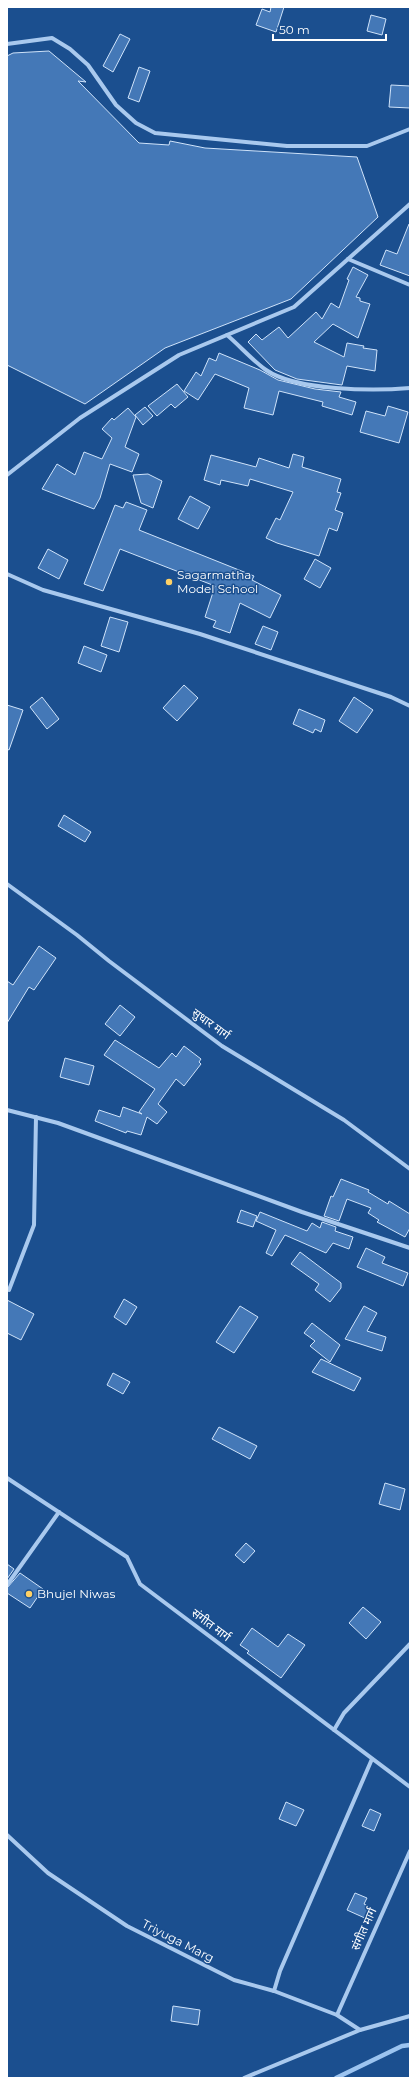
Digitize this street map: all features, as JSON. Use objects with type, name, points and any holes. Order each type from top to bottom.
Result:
[{"type":"street","points":[[7,44],[52,38],[70,49],[88,65],[116,104],[136,122],[155,133],[288,146],[367,146],[410,129]]},
{"type":"street","points":[[7,475],[86,414],[179,355],[294,307],[410,204]]},
{"type":"street","points":[[348,259],[410,285]]},
{"type":"street","points":[[227,335],[266,370],[288,381],[336,387],[410,388]]},
{"type":"street","points":[[7,574],[43,590],[245,649],[391,697],[410,706]]},
{"type":"street","name":"सुधार मार्ग","points":[[7,884],[77,935],[222,1046],[344,1120],[410,1169]]},
{"type":"street","points":[[7,1110],[58,1123],[302,1212],[410,1248]]},
{"type":"street","points":[[9,1290],[34,1225],[36,1117]]},
{"type":"street","name":"संगीत मार्ग","points":[[7,1478],[127,1557],[140,1584],[410,1787]]},
{"type":"street","points":[[7,1585],[59,1512]]},
{"type":"street","points":[[334,1730],[344,1713],[410,1644]]},
{"type":"street","points":[[274,1991],[280,1971],[372,1759]]},
{"type":"street","name":"Triyuga Marg","points":[[7,1835],[48,1873],[127,1926],[234,1980],[274,1991],[337,2015],[360,2030]]},
{"type":"street","name":"संगीत मार्ग","points":[[337,2015],[410,1851]]},
{"type":"street","points":[[244,2078],[360,2030],[410,2016]]},
{"type":"building","points":[[271,7],[284,7],[276,32],[256,25],[262,9],[270,12]]},
{"type":"building","points":[[371,15],[386,19],[382,35],[367,31]]},
{"type":"building","points":[[120,34],[130,39],[113,72],[103,66]]},
{"type":"building","points":[[49,51],[86,82],[78,81],[139,143],[169,145],[170,141],[205,148],[357,157],[378,217],[291,299],[165,348],[85,404],[7,365],[7,56],[13,53]]},
{"type":"building","points":[[139,67],[150,71],[139,102],[128,98]]},
{"type":"building","points":[[391,85],[410,86],[410,108],[389,107]]},
{"type":"building","points":[[409,224],[410,276],[380,265],[386,250],[397,254]]},
{"type":"building","points":[[353,267],[368,275],[356,297],[360,298],[360,301],[370,304],[358,338],[333,324],[314,342],[344,357],[347,343],[364,346],[363,348],[377,350],[375,371],[347,366],[342,385],[297,379],[275,370],[248,342],[256,334],[262,340],[279,327],[288,338],[316,312],[322,319],[331,303],[339,308],[349,280],[347,279]]},
{"type":"building","points":[[219,353],[260,370],[278,380],[315,389],[341,392],[339,397],[356,402],[352,415],[322,406],[323,402],[279,391],[273,415],[244,408],[249,388],[215,374],[198,400],[184,391],[196,372],[201,376],[209,358],[216,361]]},
{"type":"building","points":[[177,384],[188,397],[175,408],[171,404],[157,416],[148,406]]},
{"type":"building","points":[[388,406],[408,412],[399,443],[360,432],[366,411],[385,416]]},
{"type":"building","points":[[145,407],[153,416],[143,425],[135,415]]},
{"type":"building","points":[[128,408],[136,417],[125,447],[139,454],[132,472],[110,464],[100,498],[94,509],[42,489],[57,464],[75,475],[84,452],[102,459],[112,438],[102,429],[112,418],[114,420]]},
{"type":"building","points":[[293,454],[304,457],[302,467],[341,479],[337,492],[341,493],[335,510],[343,513],[337,531],[329,528],[319,556],[266,538],[276,518],[280,520],[293,492],[250,479],[248,486],[221,480],[220,485],[204,480],[211,455],[256,467],[259,458],[289,468]]},
{"type":"building","points":[[148,474],[162,481],[153,508],[141,503],[133,475]]},
{"type":"building","points":[[190,496],[210,507],[198,529],[178,519]]},
{"type":"building","points":[[126,502],[147,510],[139,530],[254,576],[252,580],[281,595],[270,618],[240,603],[230,633],[213,627],[216,621],[205,617],[215,586],[120,549],[103,591],[84,584],[115,505],[123,508]]},
{"type":"building","points":[[48,549],[68,560],[59,579],[38,568]]},
{"type":"building","points":[[315,559],[331,568],[320,588],[304,579]]},
{"type":"building","points":[[110,617],[128,622],[119,652],[101,646]]},
{"type":"building","points":[[263,626],[278,632],[271,650],[255,644]]},
{"type":"building","points":[[84,646],[107,655],[101,672],[78,663]]},
{"type":"building","points":[[184,685],[198,698],[177,721],[163,708]]},
{"type":"building","points":[[42,697],[59,719],[47,729],[30,707]]},
{"type":"building","points":[[354,697],[373,710],[357,733],[339,721]]},
{"type":"building","points":[[7,705],[23,710],[9,750],[7,749]]},
{"type":"building","points":[[299,709],[325,720],[321,732],[315,729],[313,733],[293,724]]},
{"type":"building","points":[[64,815],[91,832],[85,842],[58,826]]},
{"type":"building","points":[[39,946],[56,958],[34,990],[29,987],[7,1023],[7,981],[13,985]]},
{"type":"building","points":[[120,1005],[135,1017],[120,1036],[105,1024]]},
{"type":"building","points":[[115,1040],[159,1068],[172,1053],[176,1057],[184,1046],[201,1059],[199,1062],[201,1064],[184,1086],[176,1079],[158,1104],[167,1112],[157,1124],[147,1117],[141,1135],[127,1131],[126,1133],[95,1121],[99,1110],[120,1117],[123,1107],[142,1114],[139,1112],[155,1089],[104,1055]]},
{"type":"building","points":[[65,1058],[94,1066],[89,1085],[60,1077]]},
{"type":"building","points":[[341,1179],[369,1190],[368,1192],[388,1204],[389,1201],[410,1214],[410,1228],[405,1237],[377,1222],[379,1220],[368,1213],[371,1208],[347,1199],[339,1221],[324,1216],[331,1196],[333,1197]]},
{"type":"building","points":[[241,1210],[257,1216],[253,1227],[237,1222]]},
{"type":"building","points":[[260,1212],[307,1231],[312,1223],[320,1228],[322,1222],[336,1227],[335,1231],[353,1237],[349,1249],[333,1243],[326,1253],[285,1235],[272,1256],[266,1253],[276,1230],[256,1221]]},
{"type":"building","points":[[366,1248],[385,1257],[382,1263],[408,1273],[403,1286],[357,1267]]},
{"type":"building","points":[[300,1252],[341,1283],[341,1288],[330,1302],[315,1290],[319,1284],[291,1264]]},
{"type":"building","points":[[124,1299],[137,1307],[126,1325],[114,1317]]},
{"type":"building","points":[[7,1300],[34,1314],[21,1340],[7,1333]]},
{"type":"building","points":[[240,1306],[258,1317],[234,1353],[216,1342]]},
{"type":"building","points":[[364,1306],[377,1313],[367,1331],[386,1337],[382,1351],[345,1339]]},
{"type":"building","points":[[312,1323],[340,1345],[330,1362],[310,1346],[315,1341],[304,1333]]},
{"type":"building","points":[[321,1359],[361,1378],[354,1391],[312,1372]]},
{"type":"building","points":[[113,1373],[130,1382],[123,1394],[107,1385]]},
{"type":"building","points":[[219,1427],[257,1446],[250,1459],[212,1439]]},
{"type":"building","points":[[385,1483],[405,1489],[400,1510],[379,1504]]},
{"type":"building","points":[[246,1543],[255,1551],[244,1563],[235,1555]]},
{"type":"building","points":[[7,1564],[14,1569],[7,1579]]},
{"type":"building","points":[[20,1573],[43,1589],[30,1608],[7,1593],[7,1588]]},
{"type":"building","points":[[363,1607],[381,1622],[366,1639],[349,1623]]},
{"type":"building","points":[[252,1628],[278,1647],[288,1634],[305,1645],[281,1678],[247,1653],[249,1651],[240,1645]]},
{"type":"building","points":[[286,1802],[304,1810],[296,1826],[279,1819]]},
{"type":"building","points":[[370,1809],[381,1814],[374,1831],[362,1826]]},
{"type":"building","points":[[355,1893],[367,1898],[364,1904],[372,1908],[367,1919],[347,1910]]},
{"type":"building","points":[[173,2006],[200,2010],[198,2025],[171,2021]]},
{"type":"waterway","points":[[336,2078],[402,2046],[410,2045]]},
{"type":"place","name":"Sagarmatha Model School","points":[[169,582]]},
{"type":"place","name":"Bhujel Niwas","points":[[29,1594]]}]
